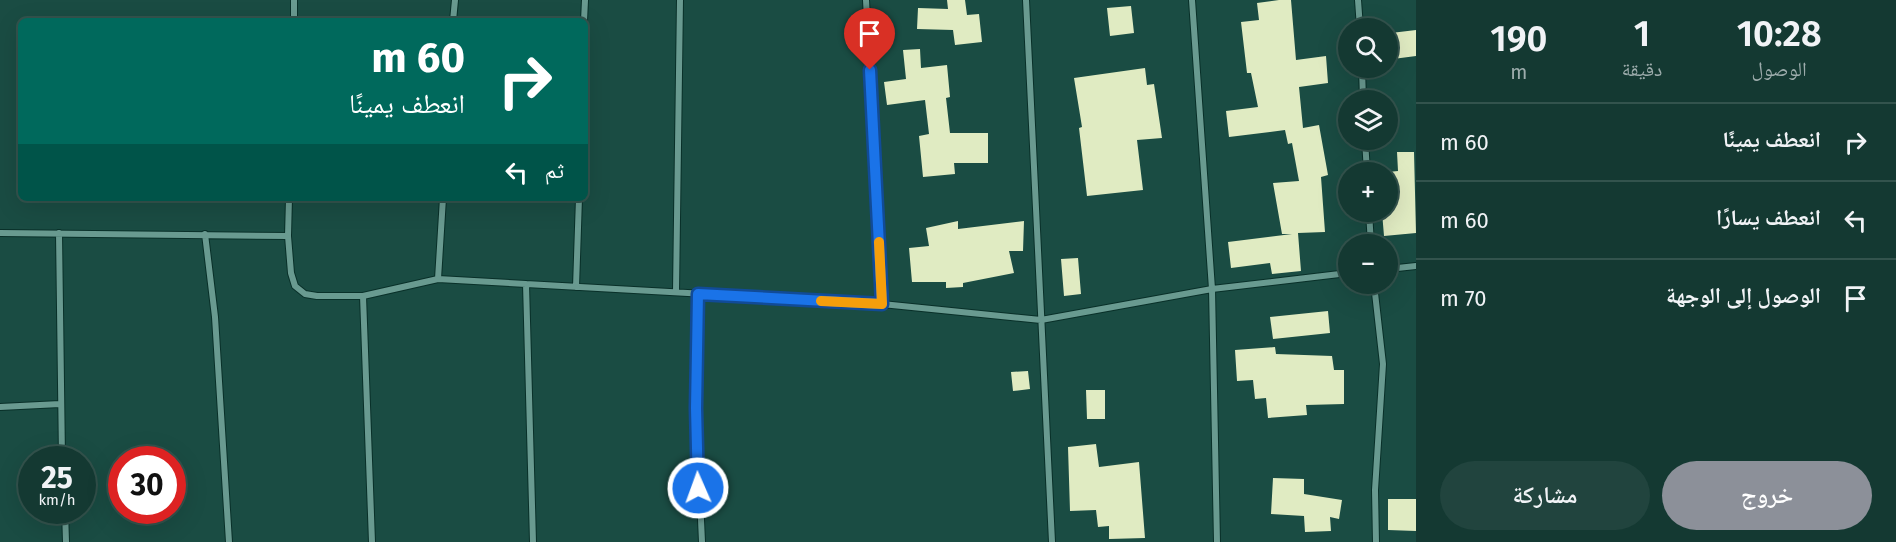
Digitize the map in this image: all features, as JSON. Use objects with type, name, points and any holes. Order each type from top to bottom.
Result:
[{"type":"street","points":[[294,0],[294,18]]},
{"type":"street","points":[[453,18],[455,0]]},
{"type":"street","points":[[584,18],[585,0]]},
{"type":"street","points":[[676,292],[680,0]]},
{"type":"street","points":[[866,0],[882,304]]},
{"type":"street","points":[[1026,0],[1052,542]]},
{"type":"street","points":[[1191,0],[1212,289],[1217,542]]},
{"type":"street","points":[[1358,0],[1359,18]]},
{"type":"street","points":[[289,201],[288,236],[291,273],[295,286],[317,296],[363,296],[438,279],[882,304],[1041,320],[1212,289],[1338,274]]},
{"type":"street","points":[[438,279],[443,201]]},
{"type":"street","points":[[576,287],[579,201]]},
{"type":"street","points":[[0,233],[288,236]]},
{"type":"street","points":[[59,233],[62,446]]},
{"type":"street","points":[[205,234],[215,317],[229,542]]},
{"type":"street","points":[[1398,268],[1416,266]]},
{"type":"street","points":[[526,284],[533,542]]},
{"type":"street","points":[[698,294],[696,408],[702,542]]},
{"type":"street","points":[[1375,294],[1383,364],[1375,490],[1376,542]]},
{"type":"street","points":[[363,296],[372,542]]},
{"type":"street","points":[[0,407],[60,404]]},
{"type":"street","points":[[65,524],[66,542]]},
{"type":"building","points":[[947,0],[965,0],[967,15],[979,14],[982,42],[955,45],[953,30],[917,29],[918,8],[948,9]]},
{"type":"building","points":[[1291,0],[1296,60],[1326,56],[1328,83],[1299,87],[1303,128],[1319,125],[1328,175],[1321,177],[1325,232],[1298,233],[1301,271],[1272,274],[1270,263],[1231,268],[1228,242],[1292,234],[1282,234],[1273,183],[1299,181],[1292,143],[1288,144],[1285,130],[1229,137],[1226,111],[1258,107],[1251,73],[1247,73],[1241,22],[1259,20],[1257,3]]},
{"type":"building","points":[[1131,6],[1134,33],[1110,36],[1107,8]]},
{"type":"building","points":[[1416,30],[1416,56],[1398,58],[1398,32]]},
{"type":"building","points":[[920,49],[921,68],[947,65],[950,97],[946,98],[950,133],[988,133],[988,163],[954,163],[955,174],[923,177],[919,136],[929,134],[925,100],[887,105],[884,82],[906,79],[903,50]]},
{"type":"building","points":[[1145,68],[1147,85],[1154,84],[1162,138],[1137,140],[1143,190],[1087,196],[1079,128],[1082,127],[1074,78]]},
{"type":"building","points":[[1397,152],[1414,152],[1416,233],[1384,234],[1383,222],[1398,222]]},
{"type":"building","points":[[958,221],[958,229],[1024,221],[1023,251],[1009,251],[1014,273],[963,283],[963,287],[946,288],[946,282],[912,282],[909,248],[929,246],[926,228]]},
{"type":"building","points":[[1078,258],[1081,294],[1064,296],[1061,259]]},
{"type":"building","points":[[1328,311],[1330,333],[1273,339],[1270,317]]},
{"type":"building","points":[[1275,347],[1276,354],[1332,356],[1334,370],[1344,370],[1344,404],[1306,405],[1307,415],[1268,418],[1266,398],[1255,399],[1253,380],[1237,381],[1235,350]]},
{"type":"building","points":[[1028,371],[1030,389],[1013,391],[1011,372]]},
{"type":"building","points":[[1086,390],[1105,390],[1105,419],[1087,419]]},
{"type":"building","points":[[1096,444],[1099,467],[1139,462],[1145,538],[1109,539],[1109,526],[1098,527],[1096,510],[1070,511],[1068,447]]},
{"type":"building","points":[[1273,478],[1304,479],[1304,494],[1342,500],[1339,519],[1330,517],[1331,531],[1305,532],[1304,516],[1271,514]]},
{"type":"building","points":[[1388,499],[1416,499],[1416,531],[1388,530]]},
{"type":"slow traffic","points":[[821,301],[882,304],[879,242]]},
{"type":"route","points":[[698,488],[696,408],[698,294],[882,304],[870,70]]}]
